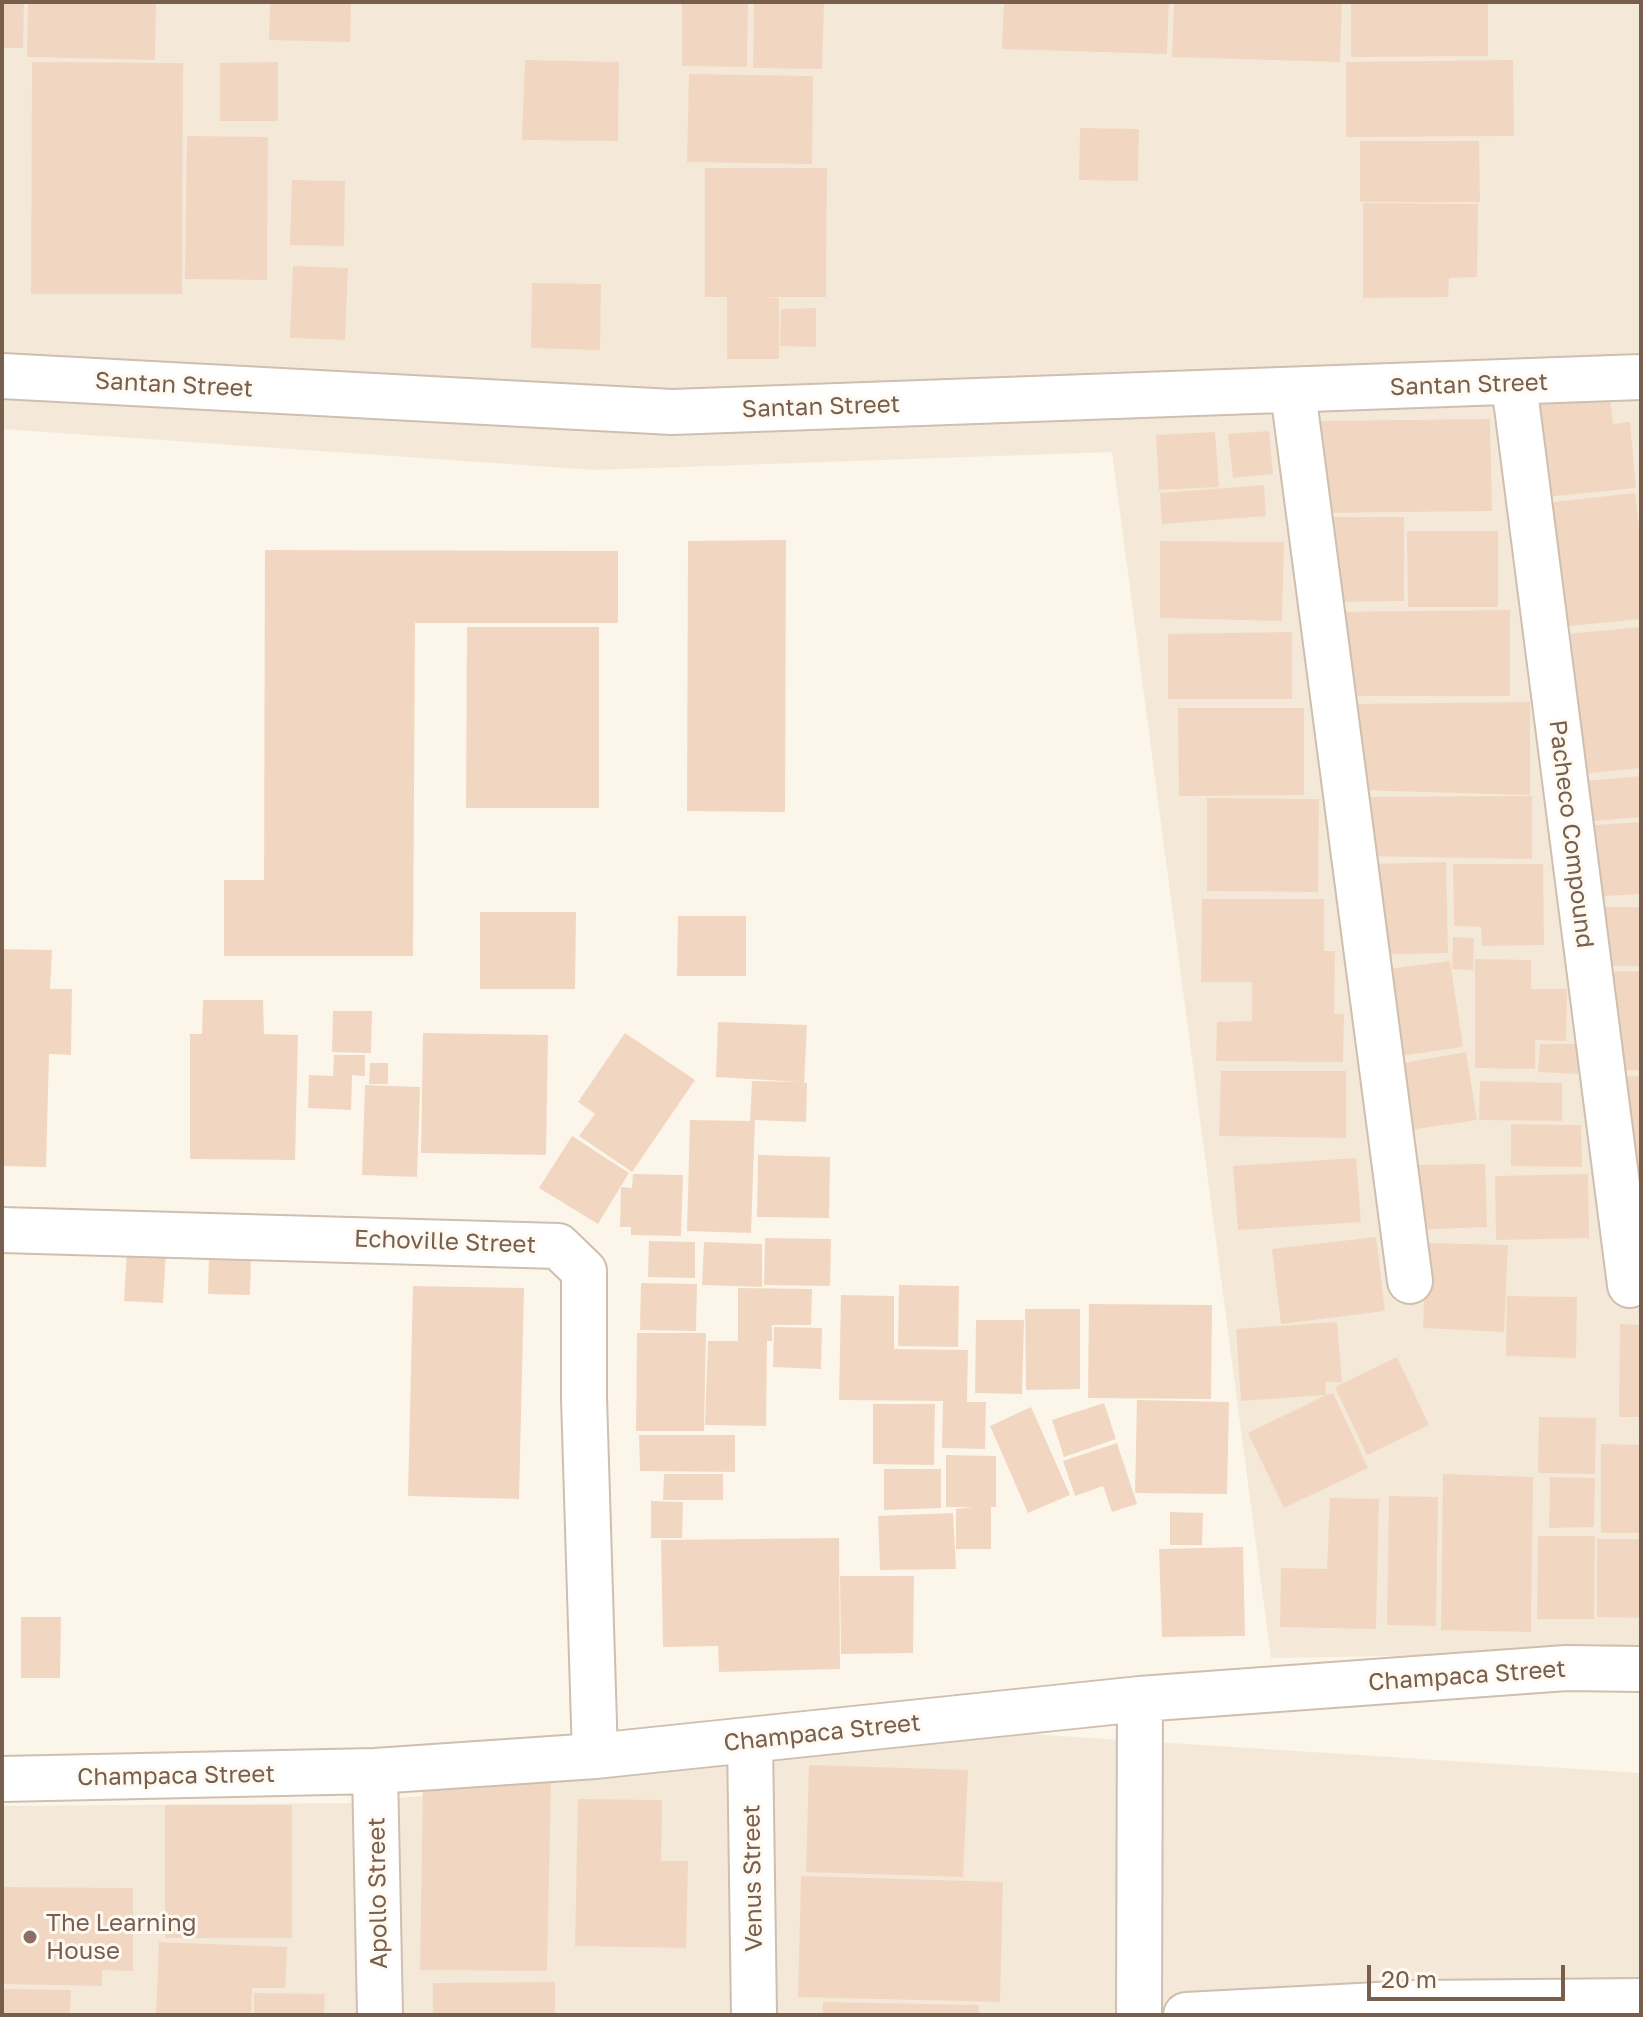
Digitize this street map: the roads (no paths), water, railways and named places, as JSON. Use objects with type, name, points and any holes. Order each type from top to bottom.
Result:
[{"type":"street","name":"Santan Street","points":[[2,376],[672,412],[1293,392],[1641,377]]},
{"type":"street","name":"Pacheco Compound","points":[[1514,384],[1630,1285]]},
{"type":"street","points":[[1293,392],[1410,1281]]},
{"type":"street","name":"Echoville Street","points":[[2,1230],[558,1246],[584,1271],[584,1398],[595,1756]]},
{"type":"street","name":"Champaca Street","points":[[2,1779],[375,1771],[595,1756],[1140,1699],[1566,1668],[1641,1669]]},
{"type":"street","points":[[1139,2015],[1140,1699]]},
{"type":"street","name":"Venus Street","points":[[750,1741],[754,2015]]},
{"type":"street","name":"Apollo Street","points":[[375,1771],[380,2015]]},
{"type":"street","points":[[1186,2015],[1396,2010],[1416,2003],[1628,2007]]},
{"type":"place","name":"The Learning House","points":[[30,1937]]}]
